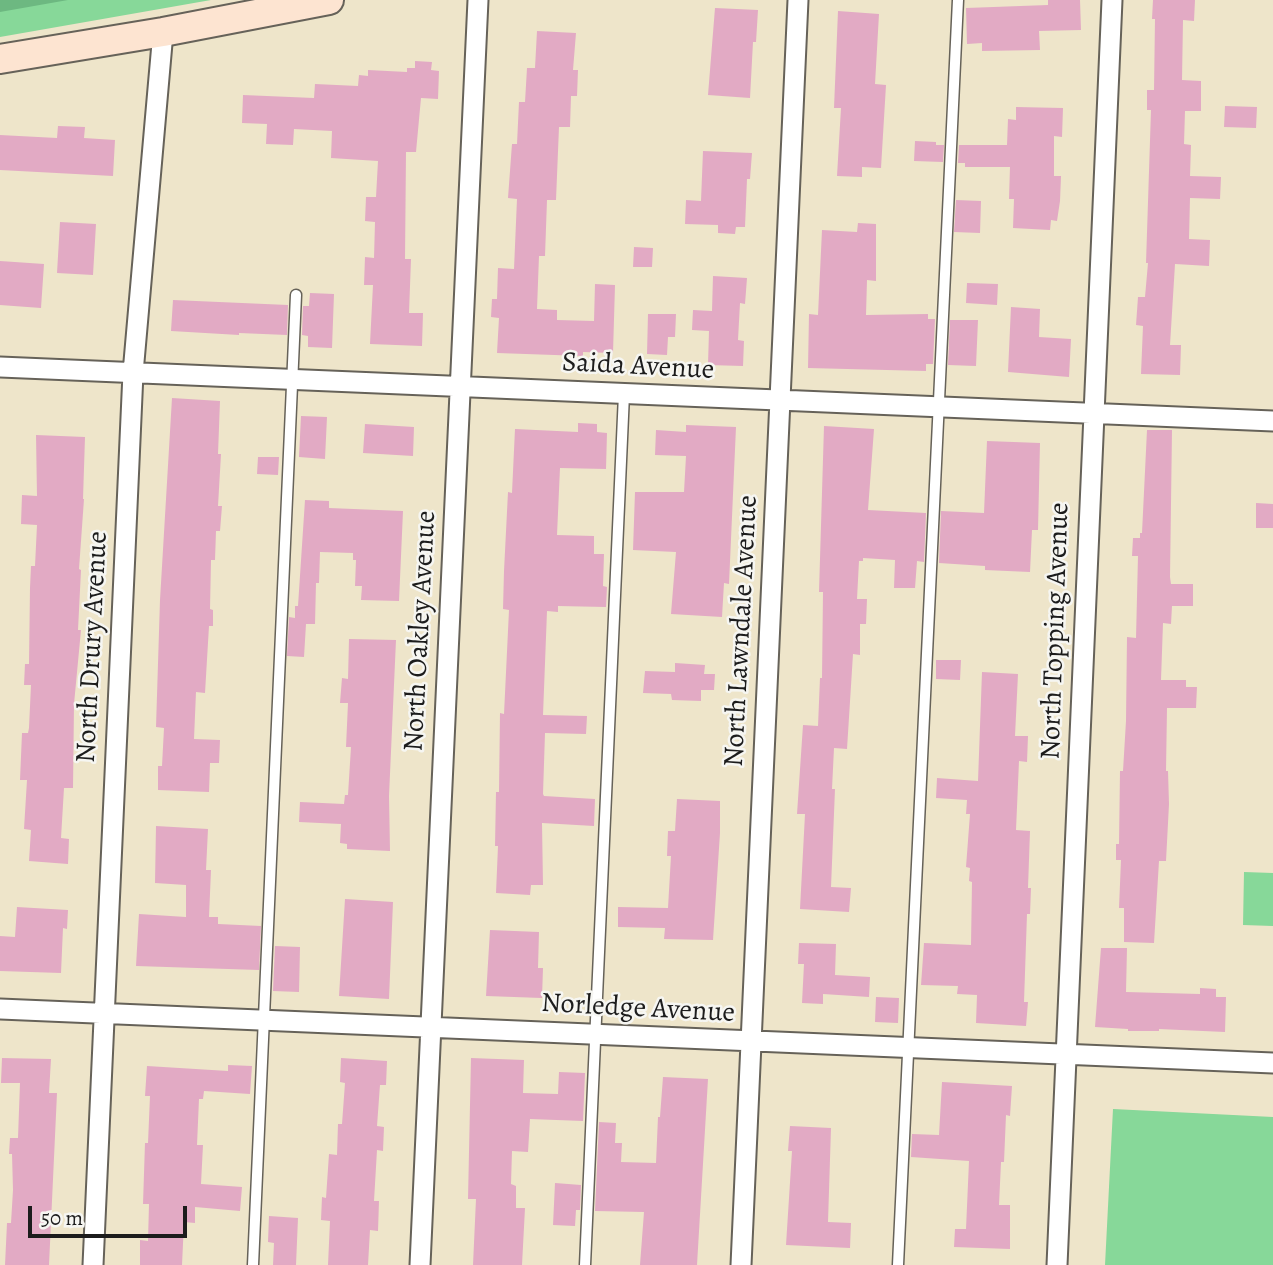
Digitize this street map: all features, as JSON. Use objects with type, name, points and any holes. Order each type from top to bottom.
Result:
[{"type":"street","points":[[0,59],[163,32],[329,0]]},
{"type":"street","name":"North Oakley Avenue","points":[[420,1265],[478,0]]},
{"type":"street","name":"North Lawndale Avenue","points":[[741,1265],[798,0]]},
{"type":"street","name":"North Topping Avenue","points":[[1057,1265],[1112,0]]},
{"type":"street","name":"North Drury Avenue","points":[[93,1265],[133,373],[163,32]]},
{"type":"street","name":"Saida Avenue","points":[[0,367],[1273,421]]},
{"type":"street","name":"Norledge Avenue","points":[[0,1009],[1273,1063]]},
{"type":"lane","points":[[898,1265],[958,0]]},
{"type":"lane","points":[[253,1265],[296,295]]},
{"type":"lane","points":[[585,1265],[624,394]]},
{"type":"green space","points":[[0,0],[211,0],[0,37]]},
{"type":"green space","points":[[0,0],[68,0],[0,12]]},
{"type":"green space","points":[[1244,872],[1273,873],[1273,926],[1243,925]]},
{"type":"green space","points":[[1113,1109],[1273,1117],[1273,1265],[1105,1265]]},
{"type":"building","points":[[1048,0],[1080,0],[1081,30],[1039,31],[1040,50],[982,51],[982,43],[967,44],[966,8],[1048,5]]},
{"type":"building","points":[[1153,0],[1195,0],[1194,21],[1183,20],[1182,80],[1201,81],[1201,111],[1185,111],[1184,144],[1191,145],[1190,176],[1221,177],[1220,199],[1190,198],[1189,239],[1210,240],[1209,266],[1175,264],[1170,345],[1181,345],[1180,375],[1141,374],[1143,326],[1136,325],[1138,297],[1145,297],[1148,263],[1151,110],[1147,110],[1147,90],[1154,90]]},
{"type":"building","points":[[715,8],[758,10],[750,98],[708,95]]},
{"type":"building","points":[[838,11],[879,14],[875,84],[886,85],[881,168],[862,167],[862,177],[837,176],[841,108],[834,108]]},
{"type":"building","points":[[537,31],[576,33],[573,70],[578,70],[577,96],[571,96],[570,127],[559,127],[556,200],[547,200],[545,256],[539,256],[537,309],[557,310],[557,320],[594,321],[595,284],[615,285],[613,353],[583,352],[583,356],[497,353],[499,318],[491,317],[492,299],[497,299],[498,268],[514,269],[517,199],[508,198],[512,144],[517,144],[519,102],[525,102],[527,68],[535,68]]},
{"type":"building","points":[[415,61],[432,62],[431,70],[439,71],[438,99],[421,98],[416,152],[406,152],[405,259],[411,259],[409,313],[423,313],[422,346],[370,344],[373,285],[364,285],[365,257],[374,258],[375,222],[365,221],[366,197],[376,197],[378,161],[331,158],[332,131],[294,129],[293,145],[266,144],[267,124],[242,123],[243,95],[314,98],[315,84],[358,86],[359,75],[368,76],[368,70],[407,72],[407,68],[415,68]]},
{"type":"building","points":[[1225,106],[1257,107],[1256,128],[1224,127]]},
{"type":"building","points":[[1016,107],[1063,108],[1062,137],[1054,136],[1054,176],[1061,176],[1060,201],[1057,221],[1051,220],[1050,230],[1013,228],[1014,199],[1009,199],[1010,167],[965,167],[965,163],[958,163],[959,145],[1007,145],[1008,119],[1016,120]]},
{"type":"building","points":[[58,126],[85,127],[84,138],[115,140],[113,176],[0,170],[0,135],[57,138]]},
{"type":"building","points":[[915,141],[944,145],[943,162],[914,161]]},
{"type":"building","points":[[703,151],[752,153],[750,179],[747,179],[745,227],[736,227],[735,234],[718,233],[718,225],[685,224],[686,200],[701,201]]},
{"type":"building","points":[[956,200],[981,201],[980,233],[954,232]]},
{"type":"building","points":[[60,222],[96,224],[93,275],[57,273]]},
{"type":"building","points":[[858,223],[876,224],[876,281],[867,280],[866,315],[928,314],[928,319],[935,319],[933,364],[926,364],[926,371],[808,368],[809,314],[818,315],[822,230],[857,232]]},
{"type":"building","points":[[634,247],[653,248],[652,267],[633,267]]},
{"type":"building","points":[[0,261],[44,264],[41,308],[0,305]]},
{"type":"building","points":[[713,276],[747,278],[745,304],[740,303],[738,340],[744,341],[743,366],[708,365],[709,331],[692,330],[693,310],[712,311]]},
{"type":"building","points":[[967,283],[998,284],[997,305],[966,303]]},
{"type":"building","points":[[310,293],[334,294],[332,348],[308,347],[308,336],[302,335],[303,306],[309,306]]},
{"type":"building","points":[[173,300],[288,305],[287,335],[171,331]]},
{"type":"building","points":[[1011,307],[1040,309],[1039,337],[1071,339],[1069,377],[1008,372]]},
{"type":"building","points":[[648,314],[676,314],[675,337],[668,337],[667,355],[647,354]]},
{"type":"building","points":[[950,320],[978,320],[976,366],[948,365]]},
{"type":"building","points":[[172,398],[220,401],[218,506],[222,506],[220,531],[216,531],[215,560],[211,560],[210,609],[213,610],[213,626],[209,626],[205,693],[196,692],[194,739],[220,740],[219,763],[210,763],[209,792],[158,790],[158,766],[162,766],[164,728],[156,727],[160,600]]},
{"type":"building","points":[[301,416],[327,417],[325,459],[299,457]]},
{"type":"building","points":[[578,423],[597,424],[597,432],[607,433],[606,469],[560,468],[557,535],[594,536],[594,554],[604,554],[603,586],[607,587],[606,607],[558,606],[558,612],[547,611],[543,715],[587,716],[586,734],[545,733],[543,794],[595,799],[594,826],[542,823],[543,885],[531,885],[530,895],[496,893],[496,792],[499,792],[500,713],[504,714],[509,610],[503,609],[504,571],[508,492],[512,493],[515,429],[578,432]]},
{"type":"building","points":[[365,424],[414,427],[413,456],[363,453]]},
{"type":"building","points":[[686,425],[736,427],[729,584],[724,583],[722,617],[671,614],[676,552],[633,550],[635,492],[684,492],[686,456],[655,455],[656,430],[686,432]]},
{"type":"building","points":[[824,426],[874,429],[868,510],[926,513],[924,562],[917,561],[915,588],[894,588],[895,560],[863,558],[863,561],[859,561],[857,599],[867,599],[866,624],[860,624],[860,655],[853,654],[847,749],[834,748],[832,789],[835,789],[831,887],[851,888],[849,912],[800,909],[805,814],[797,814],[803,725],[818,726],[822,678],[823,592],[819,592]]},
{"type":"building","points":[[1147,430],[1172,430],[1170,577],[1171,584],[1193,584],[1193,606],[1172,606],[1171,624],[1163,623],[1161,680],[1186,680],[1186,687],[1197,687],[1196,708],[1167,708],[1166,771],[1169,804],[1166,861],[1159,861],[1154,943],[1124,942],[1124,908],[1119,908],[1121,860],[1116,860],[1116,844],[1119,844],[1120,771],[1123,771],[1126,721],[1127,637],[1136,638],[1138,556],[1132,556],[1133,538],[1140,538],[1142,533]]},
{"type":"building","points":[[36,435],[85,437],[79,569],[78,630],[81,630],[74,704],[73,788],[64,788],[61,838],[69,839],[68,864],[29,861],[31,830],[24,829],[27,780],[20,780],[22,733],[28,733],[29,728],[31,685],[24,685],[25,664],[29,664],[31,566],[35,566],[37,525],[21,524],[22,495],[37,496]]},
{"type":"building","points":[[987,441],[1040,443],[1038,530],[1032,530],[1030,572],[985,570],[985,566],[939,563],[941,511],[984,513]]},
{"type":"building","points":[[258,457],[279,457],[278,475],[257,474]]},
{"type":"building","points":[[305,500],[329,501],[329,508],[403,511],[399,601],[361,600],[362,586],[355,586],[356,560],[353,560],[353,553],[320,552],[315,624],[306,624],[304,657],[287,656],[289,617],[295,618],[295,606],[298,606]]},
{"type":"building","points":[[1256,503],[1273,504],[1273,528],[1256,528]]},
{"type":"building","points":[[349,639],[396,640],[389,796],[390,851],[347,849],[347,844],[340,843],[341,824],[299,822],[300,802],[344,804],[345,795],[348,795],[351,747],[346,747],[348,703],[340,703],[342,678],[348,679]]},
{"type":"building","points":[[936,660],[961,660],[960,680],[936,679]]},
{"type":"building","points":[[675,663],[705,665],[704,674],[715,674],[714,690],[701,690],[701,701],[672,700],[671,694],[643,693],[645,671],[675,672]]},
{"type":"building","points":[[982,672],[1018,674],[1015,736],[1028,736],[1027,762],[1019,761],[1016,830],[1030,831],[1028,888],[1031,888],[1030,914],[1027,914],[1024,1002],[1028,1002],[1026,1026],[976,1023],[977,995],[957,994],[958,986],[921,985],[924,943],[971,945],[972,882],[969,881],[970,868],[966,867],[970,814],[966,814],[967,800],[936,798],[937,778],[978,781]]},
{"type":"building","points":[[677,799],[720,801],[713,940],[664,939],[665,928],[618,927],[618,907],[668,908],[671,856],[667,856],[668,831],[675,831]]},
{"type":"building","points":[[156,826],[208,829],[206,870],[211,870],[209,917],[218,917],[218,924],[261,926],[259,970],[136,966],[139,914],[186,917],[186,885],[155,883]]},
{"type":"building","points":[[345,899],[393,902],[389,999],[339,996]]},
{"type":"building","points":[[17,907],[68,910],[67,929],[63,928],[61,973],[0,971],[0,936],[15,937]]},
{"type":"building","points":[[490,930],[539,932],[538,968],[543,968],[542,998],[486,996]]},
{"type":"building","points":[[799,943],[836,944],[835,975],[870,977],[869,997],[823,994],[823,1004],[802,1003],[804,964],[798,964]]},
{"type":"building","points":[[275,946],[300,947],[299,992],[273,991]]},
{"type":"building","points":[[1101,948],[1127,948],[1126,992],[1200,994],[1200,988],[1216,989],[1216,997],[1226,997],[1225,1032],[1159,1029],[1128,1031],[1095,1027]]},
{"type":"building","points":[[876,997],[899,998],[898,1023],[875,1022]]},
{"type":"building","points":[[2,1058],[51,1059],[49,1093],[57,1093],[49,1265],[5,1265],[7,1223],[11,1223],[13,1190],[10,1138],[18,1138],[20,1083],[1,1083]]},
{"type":"building","points":[[341,1058],[387,1061],[386,1085],[380,1085],[377,1126],[384,1127],[383,1151],[377,1150],[374,1201],[379,1201],[378,1231],[370,1230],[368,1265],[328,1265],[330,1221],[321,1220],[322,1197],[326,1198],[329,1154],[337,1155],[338,1124],[342,1124],[345,1083],[340,1082]]},
{"type":"building","points":[[471,1058],[524,1060],[523,1093],[558,1094],[559,1072],[585,1073],[583,1121],[530,1119],[528,1152],[512,1151],[511,1184],[516,1186],[516,1208],[525,1208],[522,1265],[473,1265],[476,1199],[468,1199]]},
{"type":"building","points":[[228,1065],[252,1066],[250,1094],[204,1091],[203,1099],[199,1099],[197,1145],[203,1145],[201,1184],[242,1187],[240,1211],[195,1207],[195,1223],[184,1222],[182,1265],[140,1265],[140,1240],[148,1241],[149,1204],[143,1204],[150,1096],[145,1096],[147,1066],[228,1071]]},
{"type":"building","points":[[663,1077],[708,1079],[697,1265],[640,1265],[644,1212],[595,1211],[599,1122],[616,1123],[615,1143],[622,1143],[621,1162],[656,1163]]},
{"type":"building","points":[[942,1082],[1012,1086],[1010,1116],[1006,1115],[999,1205],[1010,1205],[1010,1249],[954,1247],[955,1229],[966,1229],[969,1161],[911,1157],[912,1134],[939,1135]]},
{"type":"building","points":[[790,1126],[831,1128],[828,1222],[851,1223],[850,1248],[786,1245],[792,1151],[788,1151]]},
{"type":"building","points":[[555,1183],[581,1185],[580,1210],[576,1210],[575,1226],[553,1225]]},
{"type":"building","points":[[269,1216],[298,1218],[296,1265],[273,1265],[274,1243],[268,1242]]}]
